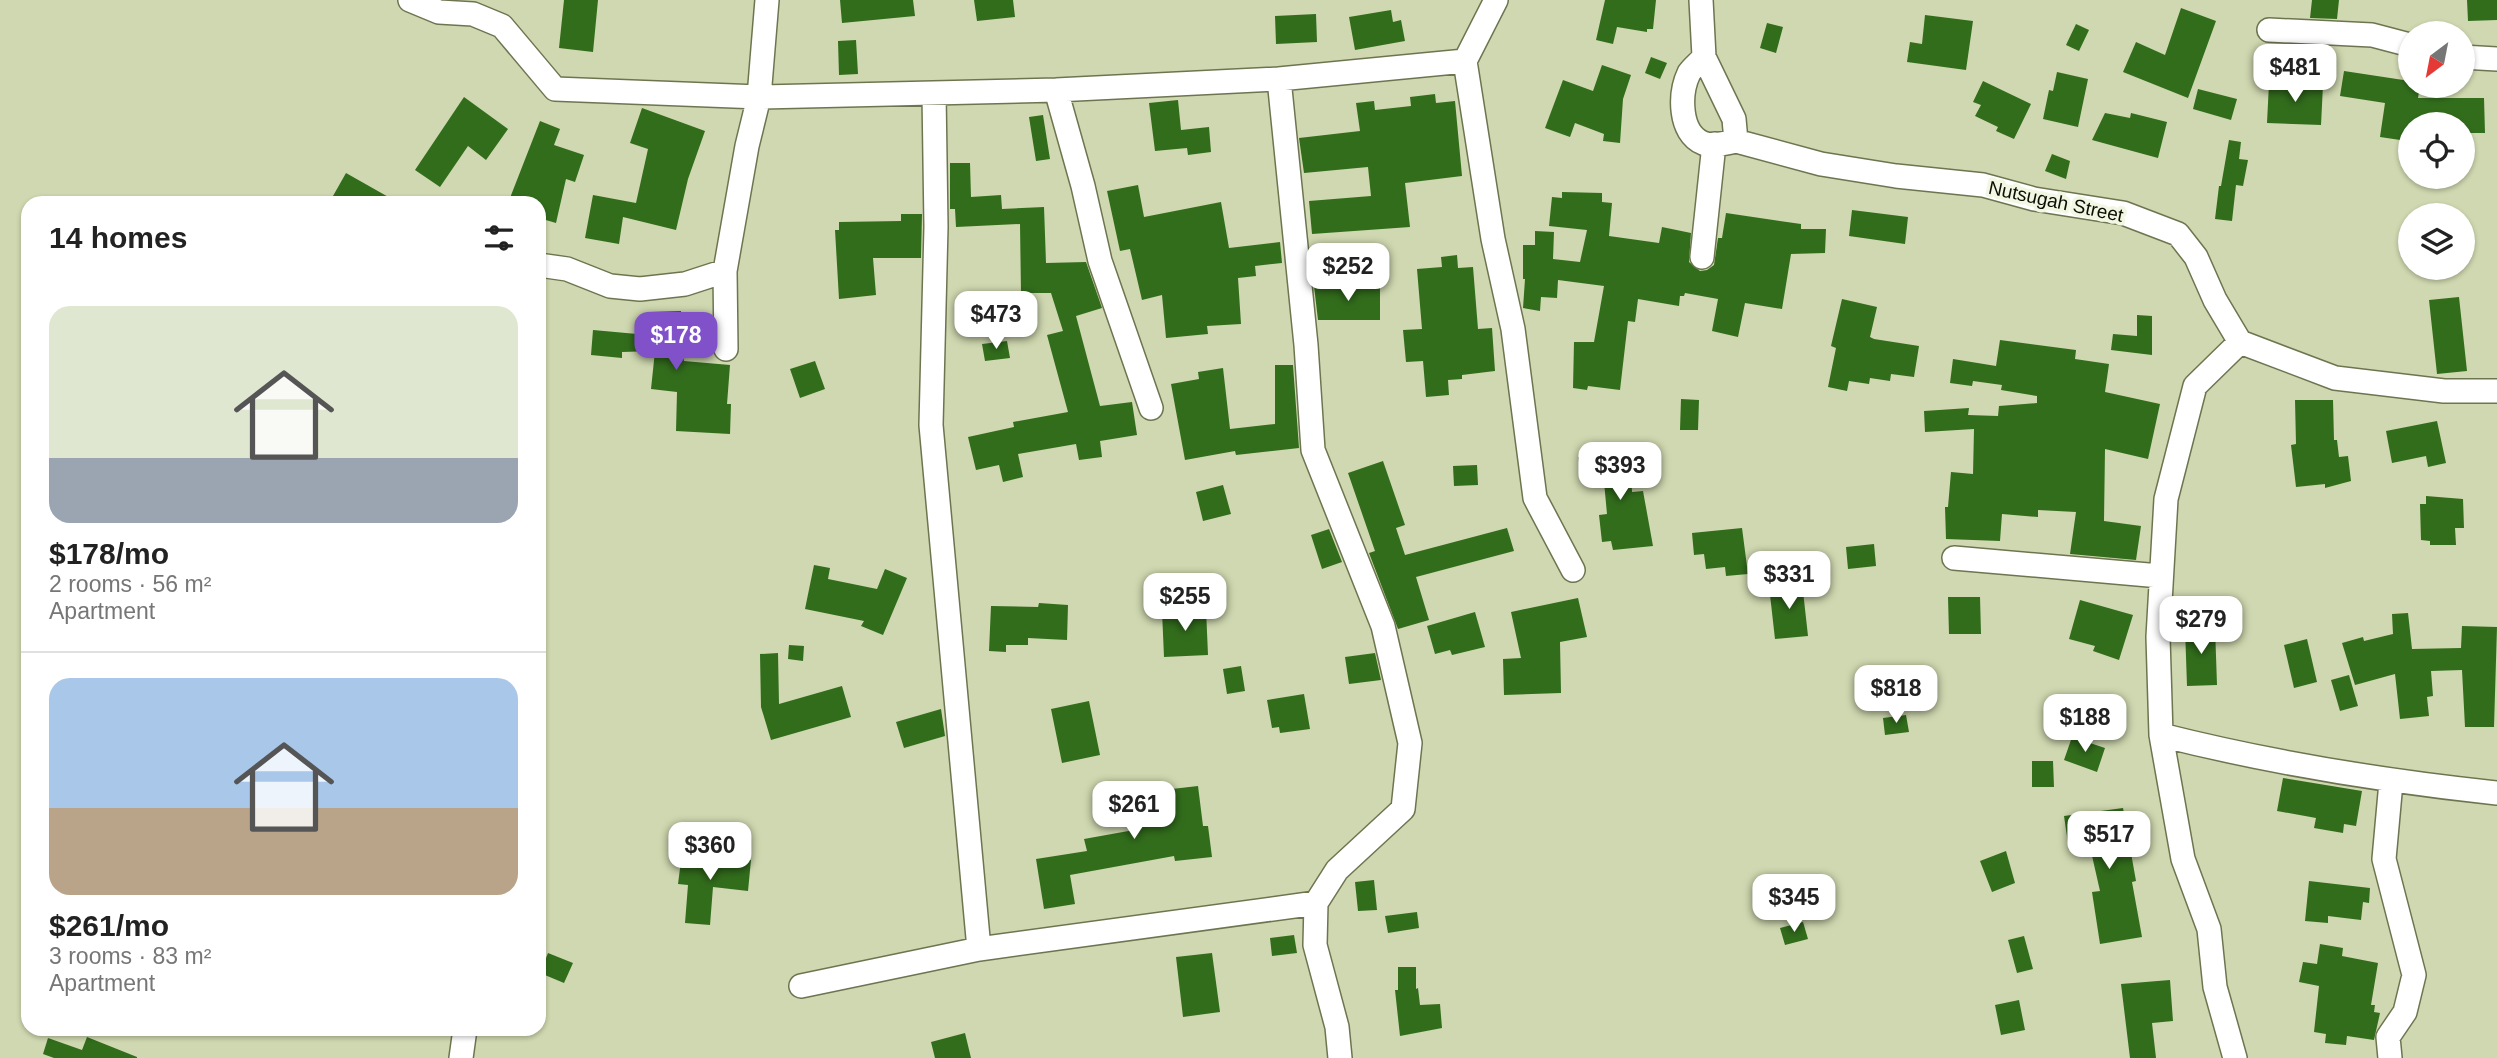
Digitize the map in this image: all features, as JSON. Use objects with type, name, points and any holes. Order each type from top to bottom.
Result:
[{"type":"street","points":[[410,0],[439,12],[473,14],[502,26],[555,89],[759,97],[1056,90],[1279,79],[1465,61]]},
{"type":"street","points":[[726,349],[725,271],[747,146],[759,97],[767,0]]},
{"type":"street","points":[[1496,0],[1465,61],[1493,239],[1513,329],[1535,498],[1573,570]]},
{"type":"street","points":[[1701,0],[1704,57],[1734,119],[1725,143],[1702,257]]},
{"type":"street","points":[[2269,30],[2372,34],[2398,42]]},
{"type":"street","name":"Nutsugah Street","points":[[1704,57],[1689,72],[1683,98],[1685,127],[1703,144],[1725,143],[1821,164],[1896,176],[1983,185],[2034,199],[2123,213],[2178,234],[2196,257],[2215,300],[2240,342]]},
{"type":"street","points":[[2475,58],[2497,59]]},
{"type":"street","points":[[1279,79],[1307,345],[1313,450],[1383,626],[1410,743],[1403,809],[1338,870],[1316,903],[1315,944],[1337,1027],[1340,1058]]},
{"type":"street","points":[[1056,90],[1083,186],[1100,261],[1151,408]]},
{"type":"street","points":[[934,93],[936,227],[931,425],[979,949]]},
{"type":"street","points":[[546,266],[567,269],[610,286],[640,289],[685,284],[725,271]]},
{"type":"street","points":[[2235,1058],[2216,987],[2210,929],[2183,859],[2161,736],[2160,576],[2166,499],[2195,386],[2240,342],[2335,379],[2444,391],[2497,391]]},
{"type":"street","points":[[1954,558],[2160,576]]},
{"type":"street","points":[[2161,736],[2253,758],[2391,782],[2497,793]]},
{"type":"street","points":[[2390,1058],[2388,1037],[2405,1012],[2414,975],[2384,859],[2391,782]]},
{"type":"street","points":[[801,986],[979,949],[1316,903]]},
{"type":"street","points":[[461,1058],[464,1036]]},
{"type":"building","points":[[564,0],[598,0],[593,52],[559,48]]},
{"type":"building","points":[[840,0],[913,0],[915,16],[842,23]]},
{"type":"building","points":[[974,0],[1013,0],[1015,17],[977,21]]},
{"type":"building","points":[[1605,0],[1656,0],[1653,29],[1647,29],[1647,32],[1617,27],[1613,44],[1596,40]]},
{"type":"building","points":[[2312,0],[2339,0],[2337,19],[2310,18]]},
{"type":"building","points":[[2467,0],[2497,0],[2497,20],[2468,21]]},
{"type":"building","points":[[2181,8],[2216,21],[2188,98],[2123,72],[2136,42],[2165,55]]},
{"type":"building","points":[[1391,10],[1393,22],[1401,20],[1405,41],[1355,50],[1349,17]]},
{"type":"building","points":[[1316,14],[1317,42],[1276,44],[1275,16]]},
{"type":"building","points":[[1925,15],[1973,21],[1966,70],[1907,62],[1910,42],[1922,44]]},
{"type":"building","points":[[1767,23],[1783,27],[1776,53],[1760,48]]},
{"type":"building","points":[[2076,24],[2089,30],[2079,51],[2066,45]]},
{"type":"building","points":[[856,40],[858,74],[839,75],[838,41]]},
{"type":"building","points":[[1651,57],[1667,63],[1660,79],[1645,73]]},
{"type":"building","points":[[1602,65],[1631,75],[1623,99],[1620,143],[1603,141],[1604,134],[1575,123],[1570,137],[1545,128],[1563,80],[1593,91]]},
{"type":"building","points":[[2344,71],[2398,79],[2398,98],[2484,98],[2485,133],[2475,133],[2475,112],[2398,112],[2398,140],[2380,137],[2385,103],[2340,96]]},
{"type":"building","points":[[2057,72],[2088,79],[2078,127],[2043,119],[2049,90],[2053,91]]},
{"type":"building","points":[[1983,81],[2031,104],[2014,139],[1996,131],[1998,127],[1975,116],[1981,105],[1973,102]]},
{"type":"building","points":[[2269,83],[2323,85],[2321,125],[2267,123]]},
{"type":"building","points":[[2198,89],[2237,99],[2231,120],[2193,109]]},
{"type":"building","points":[[1435,94],[1436,103],[1455,101],[1462,176],[1405,183],[1410,227],[1312,234],[1309,201],[1371,196],[1368,167],[1304,173],[1299,138],[1360,131],[1356,103],[1374,101],[1375,110],[1411,106],[1410,97]]},
{"type":"building","points":[[464,97],[508,129],[486,160],[468,146],[440,187],[415,170]]},
{"type":"building","points":[[1178,100],[1181,130],[1209,127],[1211,152],[1188,155],[1187,148],[1155,151],[1149,103]]},
{"type":"building","points":[[642,108],[705,131],[688,179],[676,230],[623,217],[619,244],[585,238],[593,195],[636,203],[648,149],[630,143]]},
{"type":"building","points":[[2105,113],[2130,118],[2131,113],[2167,122],[2158,158],[2092,140]]},
{"type":"building","points":[[1043,115],[1050,159],[1036,161],[1029,117]]},
{"type":"building","points":[[540,121],[560,129],[554,145],[584,155],[575,182],[566,179],[556,223],[546,220],[546,196],[511,196]]},
{"type":"building","points":[[2229,140],[2241,142],[2239,159],[2248,160],[2243,186],[2236,185],[2232,221],[2215,219]]},
{"type":"building","points":[[2052,154],[2070,161],[2066,179],[2045,171]]},
{"type":"building","points":[[950,163],[970,163],[971,197],[1001,195],[1002,209],[1044,207],[1046,263],[1086,262],[1102,308],[1076,316],[1100,406],[1132,402],[1137,435],[1100,441],[1102,457],[1079,460],[1076,444],[1018,454],[1023,477],[1003,482],[999,465],[976,470],[968,437],[1014,427],[1013,422],[1068,412],[1047,335],[1063,331],[1051,293],[1021,293],[1020,224],[956,227],[955,209],[950,209]]},
{"type":"building","points":[[346,173],[387,196],[333,196]]},
{"type":"building","points":[[1138,185],[1144,217],[1221,202],[1229,248],[1280,242],[1282,263],[1255,266],[1256,276],[1238,278],[1241,324],[1207,326],[1208,334],[1166,338],[1162,295],[1142,300],[1130,249],[1120,251],[1107,191]]},
{"type":"building","points":[[1562,192],[1602,193],[1602,202],[1612,203],[1609,236],[1659,243],[1662,227],[1691,233],[1689,262],[1700,271],[1714,265],[1718,238],[1722,238],[1726,213],[1801,224],[1801,229],[1826,229],[1825,253],[1791,254],[1782,309],[1745,303],[1738,337],[1712,331],[1718,299],[1685,293],[1680,296],[1679,306],[1638,299],[1635,322],[1628,321],[1620,390],[1588,386],[1587,390],[1573,388],[1574,342],[1594,342],[1604,286],[1558,280],[1557,298],[1541,297],[1540,311],[1523,308],[1523,245],[1535,245],[1535,231],[1554,232],[1553,259],[1580,262],[1587,230],[1549,226],[1552,197],[1562,198]]},
{"type":"building","points":[[1852,210],[1908,217],[1905,244],[1849,236]]},
{"type":"building","points":[[901,214],[922,214],[921,258],[873,258],[876,295],[839,299],[835,230],[839,230],[839,222],[901,221]]},
{"type":"building","points":[[1457,255],[1458,268],[1473,267],[1478,329],[1492,328],[1495,371],[1462,375],[1462,379],[1448,380],[1449,395],[1426,397],[1423,361],[1406,362],[1403,330],[1422,329],[1417,269],[1442,267],[1441,257]]},
{"type":"building","points":[[1380,285],[1380,320],[1318,320],[1314,286]]},
{"type":"building","points":[[2459,297],[2467,371],[2437,374],[2429,300]]},
{"type":"building","points":[[1842,299],[1877,307],[1870,337],[1919,346],[1914,377],[1891,374],[1890,381],[1870,378],[1869,384],[1849,381],[1847,391],[1828,387],[1836,348],[1831,346]]},
{"type":"building","points":[[681,311],[684,361],[730,365],[727,404],[731,404],[730,434],[676,431],[677,392],[651,389],[655,351],[622,352],[622,358],[591,355],[593,330],[648,335],[647,312]]},
{"type":"building","points":[[2137,315],[2152,316],[2152,355],[2111,350],[2113,334],[2137,336]]},
{"type":"building","points":[[2000,340],[2076,350],[2075,359],[2109,364],[2105,392],[2160,404],[2148,459],[2105,449],[2104,521],[2141,526],[2136,560],[2070,554],[2076,512],[2038,510],[2038,517],[2002,514],[2000,541],[1946,539],[1945,507],[1948,507],[1951,472],[1973,474],[1974,429],[1925,432],[1924,411],[1969,408],[1968,415],[1998,416],[1999,406],[2037,403],[2037,396],[2001,390],[2002,385],[1973,381],[1972,386],[1950,383],[1953,359],[1996,366]]},
{"type":"building","points":[[1007,341],[1010,358],[985,361],[982,344]]},
{"type":"building","points":[[815,361],[825,389],[800,398],[790,369]]},
{"type":"building","points":[[1275,365],[1293,365],[1299,448],[1236,455],[1235,451],[1185,460],[1171,384],[1199,379],[1198,372],[1223,368],[1230,429],[1275,424]]},
{"type":"building","points":[[1681,399],[1699,400],[1698,430],[1680,430]]},
{"type":"building","points":[[2295,400],[2333,400],[2334,440],[2337,440],[2339,457],[2348,456],[2351,481],[2325,488],[2325,484],[2296,487],[2291,445],[2296,444]]},
{"type":"building","points":[[2437,421],[2446,463],[2428,467],[2426,456],[2392,463],[2386,431]]},
{"type":"building","points":[[1630,452],[1632,492],[1643,491],[1653,546],[1613,550],[1611,541],[1602,542],[1599,515],[1607,514],[1603,471],[1581,474],[1578,457]]},
{"type":"building","points":[[1383,461],[1405,525],[1396,528],[1405,555],[1507,528],[1514,551],[1416,577],[1429,620],[1398,629],[1369,553],[1375,551],[1348,473]]},
{"type":"building","points":[[1477,465],[1478,485],[1454,486],[1453,466]]},
{"type":"building","points":[[1223,485],[1231,514],[1203,521],[1196,492]]},
{"type":"building","points":[[2426,496],[2463,499],[2464,528],[2455,528],[2456,545],[2430,545],[2430,541],[2421,540],[2420,504],[2426,504]]},
{"type":"building","points":[[1742,528],[1748,574],[1726,576],[1725,567],[1706,569],[1704,554],[1694,555],[1692,533]]},
{"type":"building","points":[[1329,529],[1342,562],[1322,569],[1311,535]]},
{"type":"building","points":[[1874,544],[1876,566],[1848,569],[1846,547]]},
{"type":"building","points":[[814,565],[830,568],[828,579],[877,589],[885,569],[907,578],[883,635],[861,626],[864,621],[805,609]]},
{"type":"building","points":[[1802,582],[1808,636],[1775,639],[1769,586]]},
{"type":"building","points":[[1948,597],[1980,597],[1981,634],[1949,634]]},
{"type":"building","points":[[1578,598],[1587,637],[1560,642],[1561,693],[1504,695],[1503,659],[1521,658],[1511,612]]},
{"type":"building","points":[[2080,600],[2133,615],[2119,660],[2093,651],[2095,646],[2069,639]]},
{"type":"building","points":[[1039,603],[1068,605],[1067,640],[1028,638],[1028,645],[1006,645],[1006,652],[989,651],[991,606],[1038,607]]},
{"type":"building","points":[[1206,609],[1208,655],[1164,657],[1162,611]]},
{"type":"building","points":[[1475,612],[1485,647],[1452,655],[1450,650],[1435,654],[1427,626]]},
{"type":"building","points":[[2408,613],[2412,649],[2461,648],[2462,626],[2497,627],[2494,727],[2465,727],[2462,670],[2431,671],[2433,696],[2427,697],[2429,716],[2400,719],[2395,674],[2355,685],[2342,643],[2363,637],[2364,641],[2393,634],[2392,614]]},
{"type":"building","points":[[2215,627],[2217,685],[2187,686],[2185,628]]},
{"type":"building","points":[[2307,639],[2317,682],[2294,688],[2284,645]]},
{"type":"building","points":[[789,645],[804,646],[803,661],[788,659]]},
{"type":"building","points":[[778,653],[779,704],[842,686],[851,717],[771,740],[761,707],[760,654]]},
{"type":"building","points":[[1375,653],[1381,680],[1349,684],[1345,657]]},
{"type":"building","points":[[1241,666],[1245,691],[1227,694],[1223,669]]},
{"type":"building","points":[[2349,675],[2358,706],[2340,711],[2331,680]]},
{"type":"building","points":[[1304,694],[1310,729],[1280,733],[1279,727],[1272,728],[1267,700]]},
{"type":"building","points":[[1089,701],[1100,755],[1062,763],[1051,709]]},
{"type":"building","points":[[941,709],[945,736],[904,748],[896,722]]},
{"type":"building","points":[[1906,715],[1909,732],[1885,735],[1883,718]]},
{"type":"building","points":[[2072,737],[2105,748],[2097,772],[2064,760]]},
{"type":"building","points":[[2032,761],[2053,761],[2054,787],[2032,787]]},
{"type":"building","points":[[2283,778],[2362,791],[2356,826],[2344,824],[2343,833],[2314,828],[2316,818],[2277,811]]},
{"type":"building","points":[[1163,784],[1163,790],[1198,786],[1203,826],[1208,826],[1212,857],[1175,861],[1174,856],[1070,875],[1075,904],[1044,909],[1036,859],[1087,851],[1084,839],[1134,830],[1133,785]]},
{"type":"building","points":[[2123,808],[2136,881],[2132,882],[2142,937],[2100,944],[2092,892],[2100,891],[2090,847],[2069,850],[2064,816]]},
{"type":"building","points":[[2006,851],[2015,883],[1992,892],[1980,861]]},
{"type":"building","points":[[682,853],[751,860],[748,891],[713,887],[710,925],[685,923],[688,885],[678,884]]},
{"type":"building","points":[[1374,880],[1377,910],[1358,911],[1355,882]]},
{"type":"building","points":[[2309,881],[2370,888],[2369,903],[2363,902],[2361,920],[2328,916],[2328,923],[2305,921]]},
{"type":"building","points":[[1417,912],[1419,928],[1388,933],[1385,916]]},
{"type":"building","points":[[1803,922],[1808,939],[1785,945],[1780,928]]},
{"type":"building","points":[[1294,935],[1297,953],[1272,956],[1270,938]]},
{"type":"building","points":[[2024,936],[2033,969],[2017,973],[2008,940]]},
{"type":"building","points":[[2320,944],[2343,948],[2342,956],[2378,963],[2371,1005],[2375,1005],[2374,1012],[2380,1013],[2374,1040],[2347,1036],[2346,1045],[2325,1043],[2326,1034],[2314,1032],[2319,986],[2299,982],[2303,962],[2317,964]]},
{"type":"building","points":[[548,953],[573,963],[564,983],[546,976]]},
{"type":"building","points":[[1212,953],[1220,1012],[1183,1017],[1176,957]]},
{"type":"building","points":[[1398,967],[1416,967],[1416,989],[1418,988],[1420,1005],[1440,1004],[1442,1028],[1400,1036],[1395,990],[1398,990]]},
{"type":"building","points":[[2170,980],[2173,1021],[2152,1023],[2156,1058],[2130,1058],[2121,984]]},
{"type":"building","points":[[2019,1000],[2025,1030],[2001,1035],[1995,1005]]},
{"type":"building","points":[[965,1033],[971,1058],[935,1058],[931,1042]]},
{"type":"building","points":[[87,1037],[137,1058],[54,1058],[43,1054],[48,1038],[82,1050]]}]
